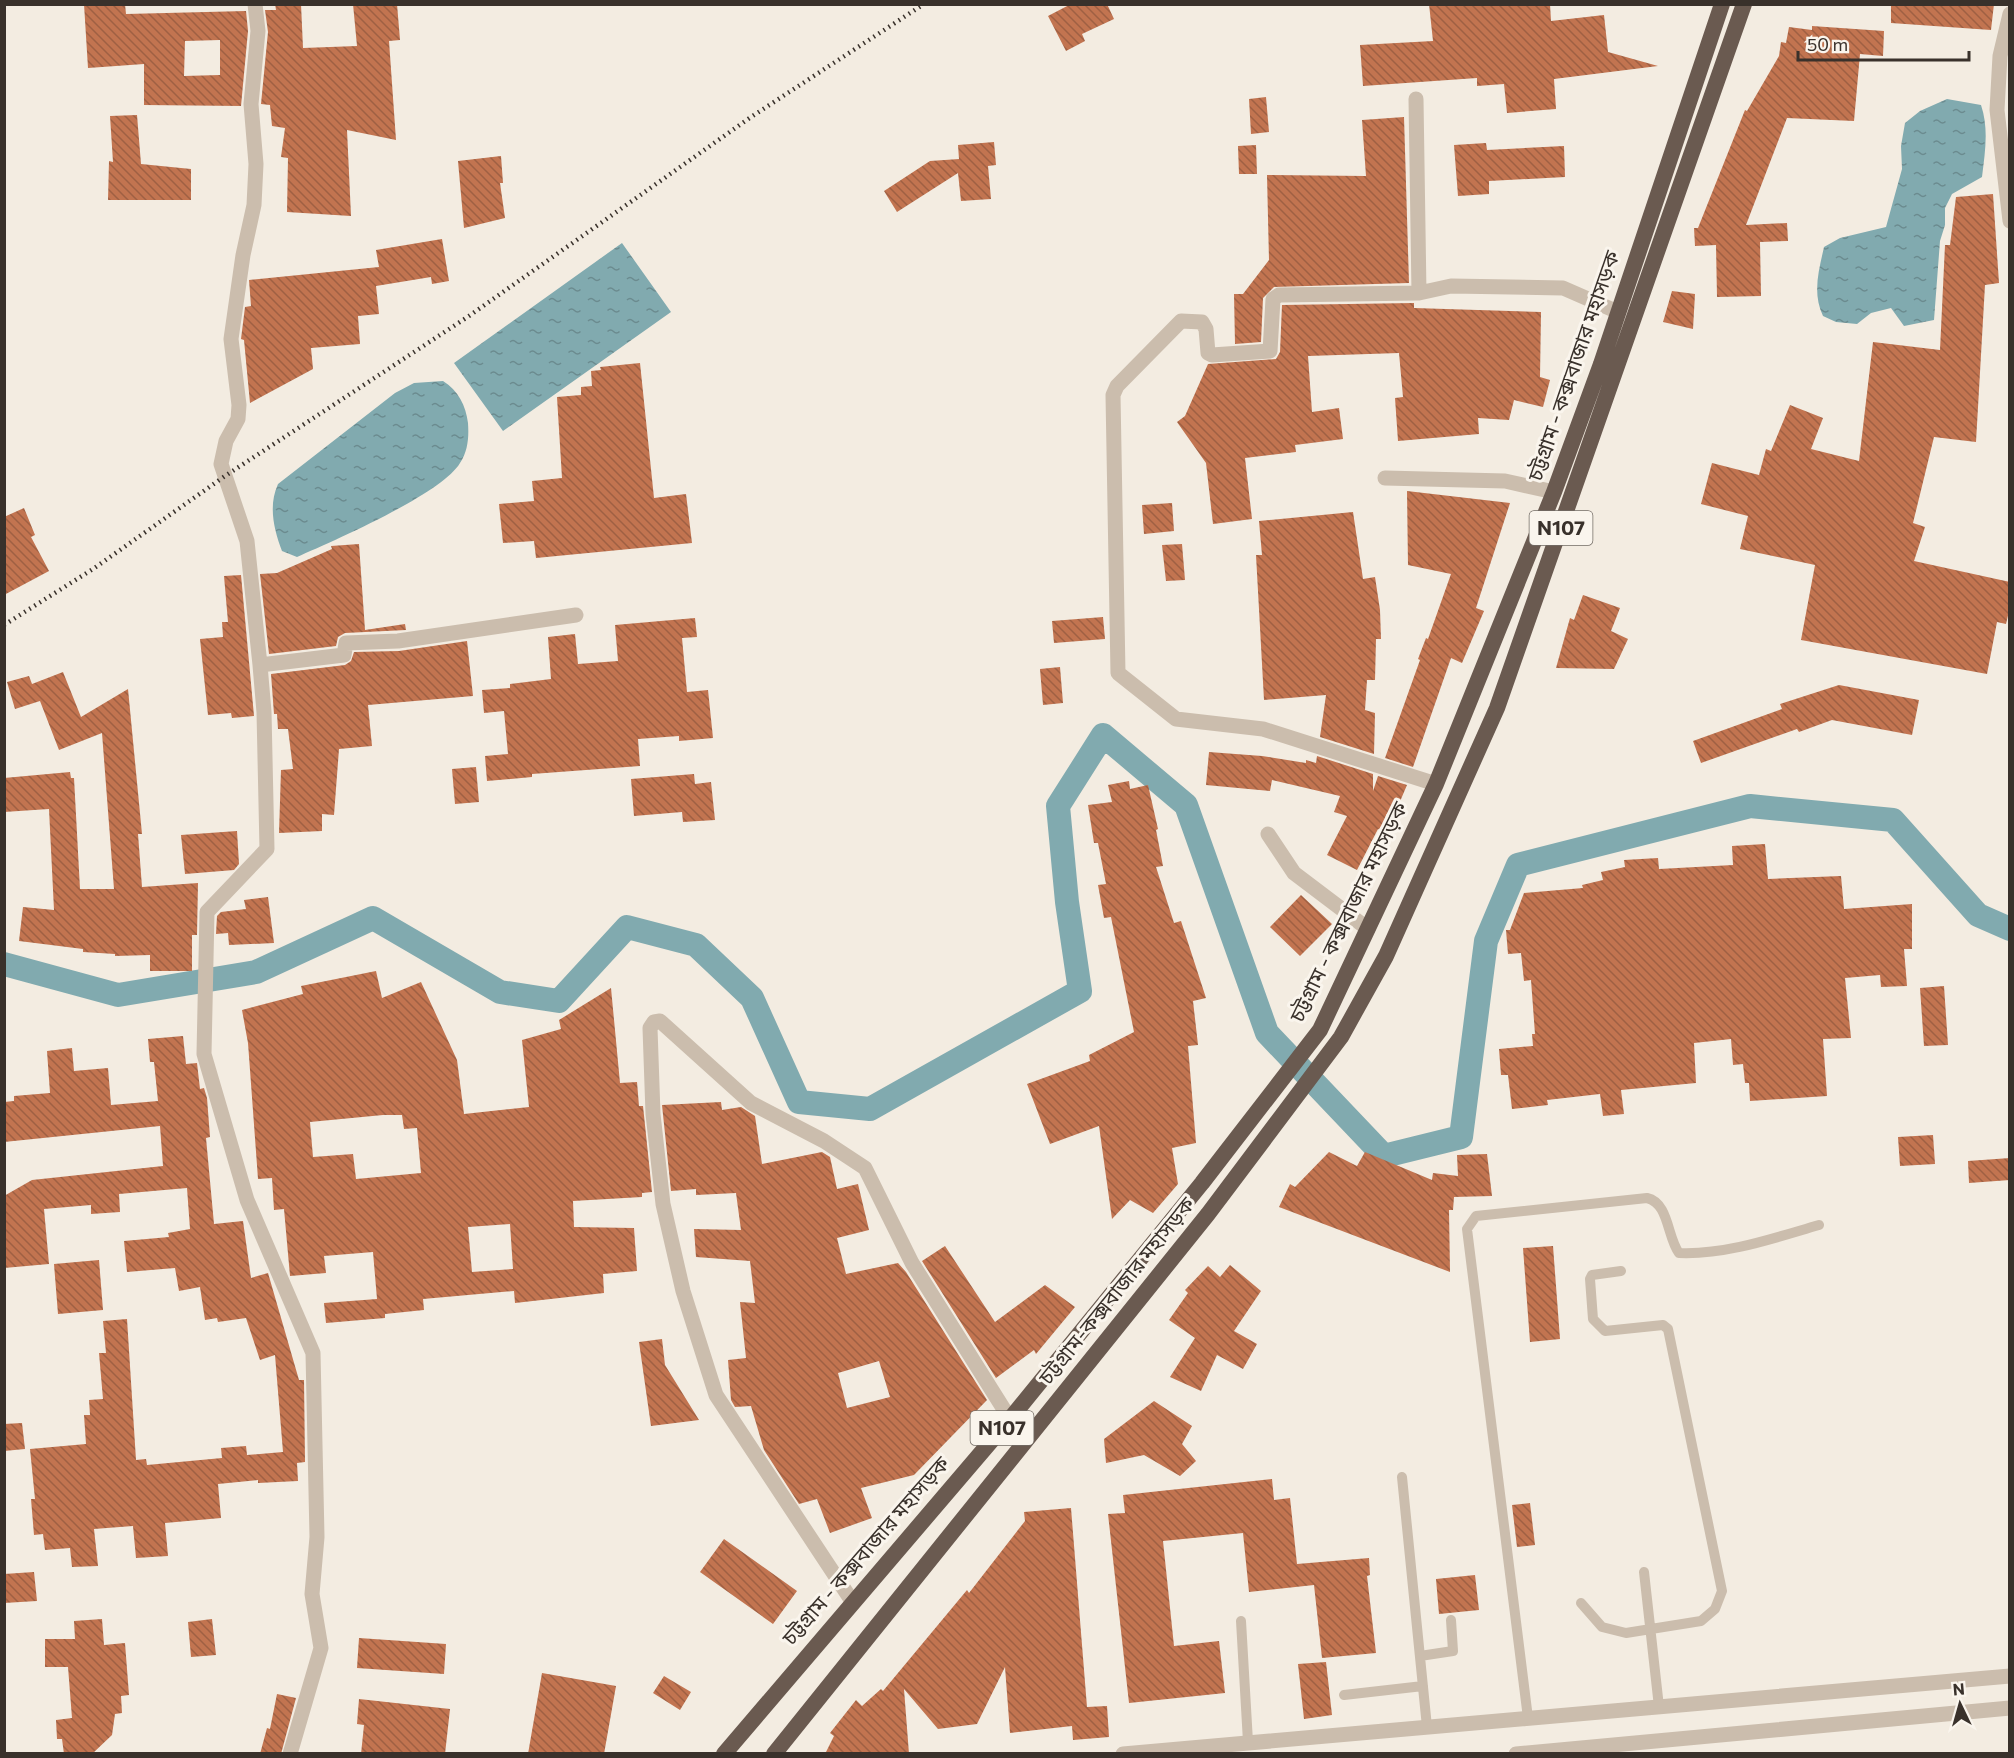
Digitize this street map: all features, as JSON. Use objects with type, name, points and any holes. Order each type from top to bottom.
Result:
[{"type":"highway","name":"চট্টগ্রাম - কক্সবাজার মহাসড়ক","points":[[724,1754],[852,1601],[1010,1419],[1202,1183],[1320,1030],[1436,784],[1554,492],[1618,312],[1722,4]]},
{"type":"highway","name":"চট্টগ্রাম-কক্সবাজার মহাসড়ক","points":[[774,1754],[1200,1224],[1291,1107],[1341,1037],[1386,956],[1497,708],[1744,4]]},
{"type":"street","points":[[255,4],[258,31],[250,104],[256,164],[254,205],[243,255],[231,339],[239,405],[238,419],[226,441],[221,464],[247,541],[264,712],[267,849],[207,912],[204,1054],[247,1200],[313,1353],[317,1537],[312,1594],[321,1648],[290,1754]]},
{"type":"street","points":[[2010,14],[2000,56],[1997,110],[2010,221]]},
{"type":"street","points":[[1416,99],[1419,293]]},
{"type":"street","points":[[1436,784],[1263,729],[1176,719],[1118,673],[1113,395],[1117,386],[1181,321],[1202,322],[1206,329],[1208,353],[1212,355],[1266,352],[1272,345],[1272,303],[1276,296],[1419,293],[1451,286],[1563,288],[1618,312]]},
{"type":"street","points":[[1385,478],[1505,481],[1554,492]]},
{"type":"street","points":[[260,665],[345,655],[346,643],[398,641],[576,615]]},
{"type":"street","points":[[1268,834],[1294,873],[1368,929]]},
{"type":"street","points":[[852,1601],[716,1395],[683,1291],[663,1204],[653,1114],[650,1028],[654,1022],[660,1021],[762,1111],[824,1141],[865,1168],[912,1263],[1010,1419]]},
{"type":"street","points":[[1123,1754],[2010,1676]]},
{"type":"street","points":[[1515,1754],[1577,1751],[2010,1708]]},
{"type":"lane","points":[[1528,1718],[1467,1229],[1471,1221],[1476,1216],[1647,1198],[1655,1200],[1662,1208],[1672,1243],[1679,1253],[1694,1253],[1757,1243],[1819,1225]]},
{"type":"lane","points":[[1581,1603],[1608,1631],[1651,1630],[1701,1621],[1710,1615],[1720,1601],[1722,1583],[1668,1329],[1663,1325],[1605,1331],[1593,1319],[1590,1279],[1593,1275],[1621,1271]]},
{"type":"lane","points":[[1402,1477],[1427,1727]]},
{"type":"lane","points":[[1644,1572],[1659,1707]]},
{"type":"lane","points":[[1420,1656],[1453,1652],[1451,1620]]},
{"type":"lane","points":[[1241,1621],[1248,1743]]},
{"type":"lane","points":[[1344,1695],[1423,1686]]},
{"type":"water","points":[[1947,99],[1981,105],[1986,132],[1985,150],[1982,177],[1952,194],[1945,208],[1934,320],[1904,326],[1891,308],[1871,313],[1857,324],[1836,322],[1823,316],[1817,290],[1824,247],[1840,238],[1886,227],[1902,169],[1901,146],[1905,123],[1920,111]]},
{"type":"water","points":[[622,243],[671,312],[503,431],[454,363]]},
{"type":"water","points":[[443,381],[460,399],[468,423],[465,454],[449,475],[432,489],[410,502],[335,540],[297,557],[282,551],[273,518],[273,501],[278,484],[395,393],[414,383]]},
{"type":"building","points":[[84,4],[125,4],[126,14],[246,11],[248,31],[241,106],[144,105],[144,64],[88,68]],"holes":[[[220,40],[220,75],[184,76],[185,41]]]},
{"type":"building","points":[[275,4],[301,4],[303,48],[357,46],[353,4],[397,4],[400,40],[389,41],[396,140],[347,130],[351,216],[287,212],[288,158],[281,157],[285,128],[272,126],[270,105],[261,104],[268,32],[265,10],[276,10]]},
{"type":"building","points":[[1071,4],[1107,4],[1114,19],[1082,34],[1085,41],[1066,51],[1048,16]]},
{"type":"building","points":[[1429,4],[1550,4],[1551,21],[1604,15],[1608,52],[1658,66],[1554,79],[1556,109],[1507,113],[1504,84],[1477,86],[1477,78],[1363,86],[1360,45],[1433,41]]},
{"type":"building","points":[[1891,4],[1994,4],[1991,30],[1891,23]]},
{"type":"building","points":[[1812,26],[1884,31],[1883,56],[1860,54],[1854,121],[1787,118],[1746,225],[1787,223],[1788,241],[1760,242],[1761,296],[1717,297],[1716,245],[1695,246],[1694,228],[1698,228],[1745,110],[1747,111],[1779,56],[1781,42],[1786,43],[1789,27],[1812,30]]},
{"type":"building","points":[[1266,97],[1269,132],[1251,134],[1249,99]]},
{"type":"building","points":[[137,115],[141,164],[191,169],[191,200],[108,200],[109,161],[113,162],[110,116]]},
{"type":"building","points":[[1404,117],[1409,283],[1274,287],[1263,298],[1261,342],[1235,344],[1234,294],[1243,294],[1269,260],[1267,175],[1366,176],[1362,120]]},
{"type":"building","points":[[994,142],[996,165],[988,166],[991,199],[961,201],[958,173],[897,212],[884,191],[930,161],[959,159],[958,145]]},
{"type":"building","points":[[1486,143],[1487,150],[1564,146],[1565,177],[1489,181],[1489,194],[1458,196],[1454,145]]},
{"type":"building","points":[[1256,145],[1257,174],[1239,174],[1238,146]]},
{"type":"building","points":[[501,156],[503,183],[500,183],[505,218],[464,228],[458,161]]},
{"type":"building","points":[[1993,194],[1999,283],[1985,285],[1976,442],[1934,437],[1913,523],[1925,527],[1914,561],[2010,582],[2010,607],[2006,624],[1997,622],[1987,674],[1801,640],[1815,565],[1740,549],[1748,516],[1701,504],[1712,463],[1759,475],[1766,449],[1771,451],[1790,405],[1823,418],[1811,449],[1859,461],[1873,342],[1940,350],[1945,245],[1950,245],[1956,197]]},
{"type":"building","points":[[442,239],[449,281],[432,284],[431,277],[376,286],[379,314],[358,316],[360,344],[311,348],[313,369],[250,403],[244,340],[241,339],[245,307],[251,306],[249,280],[379,267],[376,250]]},
{"type":"building","points":[[1672,291],[1695,294],[1693,329],[1663,322]]},
{"type":"building","points":[[1414,303],[1414,308],[1541,312],[1540,377],[1550,380],[1543,407],[1514,400],[1509,420],[1478,418],[1479,434],[1398,441],[1395,398],[1403,397],[1399,353],[1308,356],[1312,412],[1339,408],[1343,439],[1295,445],[1296,452],[1245,458],[1252,519],[1213,524],[1206,463],[1177,422],[1185,416],[1208,364],[1276,359],[1280,352],[1282,305]]},
{"type":"building","points":[[640,363],[654,498],[686,494],[692,543],[536,558],[534,541],[503,543],[499,504],[534,501],[532,481],[562,478],[557,397],[581,395],[581,387],[592,386],[591,371],[601,370],[600,367]]},
{"type":"building","points":[[1407,491],[1510,503],[1476,608],[1484,611],[1462,663],[1451,658],[1413,767],[1385,758],[1420,660],[1418,659],[1426,638],[1428,639],[1451,574],[1408,565]]},
{"type":"building","points":[[1172,503],[1174,531],[1144,534],[1142,505]]},
{"type":"building","points":[[24,508],[35,535],[31,537],[49,571],[4,595],[4,517]]},
{"type":"building","points":[[1353,512],[1363,579],[1375,577],[1380,610],[1381,639],[1376,639],[1375,680],[1367,680],[1365,710],[1375,713],[1374,754],[1320,737],[1326,695],[1264,700],[1256,555],[1262,555],[1259,521]]},
{"type":"building","points":[[359,544],[365,630],[405,624],[406,630],[345,633],[338,637],[336,646],[269,654],[260,574],[277,573],[332,549],[331,546]]},
{"type":"building","points":[[1182,544],[1185,580],[1166,581],[1162,545]]},
{"type":"building","points":[[241,575],[254,716],[232,718],[231,713],[208,715],[200,639],[223,637],[222,622],[228,622],[224,576]]},
{"type":"building","points":[[1583,595],[1620,608],[1611,631],[1628,639],[1614,669],[1556,668],[1570,618],[1574,620]]},
{"type":"building","points":[[1103,617],[1105,639],[1054,643],[1052,621]]},
{"type":"building","points":[[695,618],[697,637],[682,638],[687,692],[708,690],[713,738],[679,741],[679,736],[638,739],[640,766],[532,774],[532,777],[487,781],[485,756],[508,754],[504,711],[484,713],[482,690],[510,688],[510,684],[551,679],[548,637],[575,634],[578,664],[618,661],[615,625]]},
{"type":"building","points":[[467,641],[473,696],[368,705],[372,746],[339,749],[334,815],[322,814],[322,831],[279,833],[281,770],[293,769],[288,729],[278,729],[277,714],[274,714],[271,674],[345,665],[351,661],[354,652],[399,651]]},
{"type":"building","points":[[1060,667],[1063,703],[1043,705],[1040,669]]},
{"type":"building","points":[[63,672],[81,717],[128,689],[142,834],[138,834],[142,887],[198,883],[197,935],[192,935],[192,971],[150,971],[150,955],[115,956],[115,954],[83,952],[83,949],[19,941],[23,907],[54,910],[49,809],[4,812],[4,778],[70,772],[71,778],[74,778],[80,889],[114,889],[102,733],[59,750],[40,701],[15,709],[7,682],[29,676],[32,684]]},
{"type":"building","points":[[1839,685],[1919,700],[1912,735],[1832,720],[1799,732],[1797,729],[1701,763],[1693,741],[1782,709],[1780,704]]},
{"type":"building","points":[[1209,752],[1262,756],[1306,763],[1306,760],[1316,763],[1317,756],[1373,774],[1373,791],[1378,776],[1407,785],[1387,832],[1378,829],[1357,870],[1327,855],[1347,816],[1334,812],[1340,796],[1272,780],[1270,791],[1206,785]]},
{"type":"building","points":[[476,767],[479,802],[455,804],[452,769]]},
{"type":"building","points":[[694,774],[695,784],[711,782],[715,820],[683,822],[682,812],[634,816],[631,779]]},
{"type":"building","points":[[1129,781],[1130,789],[1148,785],[1158,829],[1156,830],[1163,866],[1156,867],[1174,923],[1181,921],[1206,998],[1193,1001],[1198,1045],[1188,1046],[1196,1143],[1172,1148],[1178,1184],[1153,1213],[1130,1200],[1112,1219],[1099,1126],[1050,1144],[1027,1084],[1090,1061],[1089,1055],[1134,1032],[1111,917],[1104,918],[1098,885],[1106,884],[1098,843],[1094,843],[1088,805],[1112,802],[1108,785]]},
{"type":"building","points":[[237,831],[239,864],[234,870],[185,874],[181,835]]},
{"type":"building","points":[[1765,844],[1768,879],[1841,876],[1844,909],[1912,904],[1912,949],[1904,949],[1907,986],[1881,987],[1880,975],[1845,978],[1851,1038],[1823,1039],[1827,1096],[1750,1101],[1749,1083],[1745,1083],[1743,1064],[1733,1065],[1731,1039],[1694,1043],[1696,1083],[1621,1090],[1624,1114],[1603,1116],[1600,1094],[1547,1100],[1548,1105],[1512,1109],[1508,1075],[1501,1075],[1499,1049],[1533,1046],[1532,1034],[1535,1034],[1531,980],[1524,981],[1521,953],[1508,954],[1506,930],[1510,930],[1524,893],[1583,888],[1582,885],[1603,880],[1601,872],[1625,867],[1624,860],[1658,858],[1659,869],[1733,865],[1732,846]]},
{"type":"building","points":[[1301,895],[1332,924],[1300,956],[1270,927]]},
{"type":"building","points":[[268,897],[274,943],[229,945],[228,933],[216,934],[217,916],[221,912],[246,909],[244,900]]},
{"type":"building","points":[[376,971],[382,998],[421,982],[457,1060],[464,1114],[529,1107],[522,1040],[561,1029],[559,1020],[611,988],[620,1083],[637,1082],[639,1106],[643,1106],[652,1192],[642,1193],[642,1197],[573,1201],[574,1227],[634,1228],[637,1271],[603,1274],[604,1293],[515,1303],[514,1291],[423,1299],[424,1310],[385,1314],[385,1318],[326,1323],[324,1303],[377,1299],[373,1252],[324,1256],[326,1273],[290,1276],[284,1209],[274,1210],[272,1178],[258,1179],[248,1043],[242,1010],[303,994],[301,986]],"holes":[[[402,1115],[404,1129],[417,1128],[421,1173],[356,1179],[353,1154],[313,1157],[310,1122]],[[510,1224],[513,1269],[472,1272],[468,1227]]]},
{"type":"building","points":[[1944,986],[1948,1045],[1924,1046],[1920,988]]},
{"type":"building","points":[[183,1036],[186,1064],[197,1063],[200,1089],[204,1088],[207,1098],[210,1137],[206,1138],[214,1224],[243,1221],[251,1278],[268,1273],[299,1380],[304,1380],[305,1462],[297,1463],[298,1481],[258,1483],[258,1480],[218,1484],[221,1518],[165,1523],[168,1556],[136,1558],[133,1526],[94,1529],[98,1566],[72,1567],[70,1548],[45,1550],[43,1534],[34,1535],[31,1499],[35,1499],[30,1449],[86,1444],[84,1415],[90,1415],[89,1400],[103,1399],[99,1353],[106,1353],[103,1321],[127,1319],[136,1460],[146,1459],[147,1465],[222,1458],[221,1448],[246,1446],[247,1455],[283,1452],[275,1355],[260,1360],[246,1318],[218,1322],[217,1318],[205,1320],[200,1287],[179,1291],[175,1268],[127,1272],[124,1241],[169,1237],[168,1233],[190,1229],[187,1188],[119,1194],[120,1212],[91,1214],[91,1205],[44,1209],[49,1264],[4,1268],[4,1196],[32,1180],[163,1166],[160,1126],[4,1142],[4,1102],[14,1101],[14,1096],[50,1093],[47,1051],[72,1048],[74,1071],[108,1068],[111,1105],[158,1101],[154,1062],[150,1062],[148,1039]]},
{"type":"building","points":[[721,1102],[722,1110],[741,1107],[755,1116],[762,1164],[822,1152],[830,1157],[837,1189],[858,1184],[869,1230],[837,1238],[846,1274],[898,1263],[906,1272],[987,1400],[914,1475],[861,1488],[872,1518],[830,1533],[817,1499],[799,1504],[764,1450],[751,1406],[735,1407],[731,1400],[728,1360],[746,1358],[740,1302],[755,1303],[750,1261],[696,1257],[694,1229],[741,1230],[736,1193],[696,1195],[696,1189],[671,1191],[662,1105]],"holes":[[[879,1361],[890,1397],[847,1408],[838,1373]]]},
{"type":"building","points":[[1933,1135],[1935,1164],[1900,1166],[1898,1137]]},
{"type":"building","points":[[1329,1152],[1357,1166],[1365,1152],[1432,1180],[1433,1173],[1458,1176],[1457,1155],[1487,1154],[1492,1196],[1454,1197],[1453,1210],[1449,1210],[1450,1272],[1279,1207],[1290,1184],[1295,1187]]},
{"type":"building","points":[[2010,1158],[2010,1180],[1969,1183],[1968,1161]]},
{"type":"building","points":[[945,1246],[995,1322],[1045,1285],[1075,1307],[1036,1354],[1034,1350],[996,1378],[922,1261]]},
{"type":"building","points":[[1553,1246],[1560,1339],[1530,1342],[1523,1248]]},
{"type":"building","points":[[99,1260],[103,1310],[58,1314],[54,1264]]},
{"type":"building","points":[[1230,1265],[1261,1291],[1234,1331],[1257,1344],[1243,1369],[1217,1355],[1201,1391],[1170,1377],[1195,1338],[1169,1320],[1188,1293],[1185,1290],[1208,1266],[1220,1277]]},
{"type":"building","points":[[662,1339],[665,1365],[699,1420],[651,1426],[639,1342]]},
{"type":"building","points":[[1154,1401],[1192,1426],[1182,1444],[1196,1461],[1180,1476],[1144,1455],[1106,1463],[1104,1439]]},
{"type":"building","points":[[22,1423],[25,1449],[4,1451],[4,1424]]},
{"type":"building","points":[[1272,1479],[1274,1500],[1290,1498],[1297,1564],[1369,1558],[1370,1575],[1367,1576],[1376,1653],[1322,1658],[1314,1585],[1249,1592],[1243,1533],[1163,1541],[1174,1646],[1219,1641],[1225,1693],[1129,1703],[1108,1514],[1125,1513],[1123,1495]]},
{"type":"building","points":[[1530,1503],[1535,1545],[1517,1547],[1512,1505]]},
{"type":"building","points":[[1071,1508],[1087,1707],[1107,1706],[1109,1737],[1073,1740],[1072,1726],[1010,1733],[1005,1667],[977,1724],[938,1729],[904,1689],[909,1754],[825,1754],[834,1736],[830,1733],[856,1700],[862,1706],[881,1689],[883,1691],[967,1590],[969,1593],[1025,1521],[1024,1512]]},
{"type":"building","points":[[724,1539],[797,1591],[773,1624],[700,1572]]},
{"type":"building","points":[[34,1572],[37,1601],[4,1603],[4,1574]]},
{"type":"building","points":[[1475,1575],[1479,1610],[1439,1614],[1436,1579]]},
{"type":"building","points":[[102,1619],[104,1645],[125,1643],[129,1695],[121,1696],[122,1713],[115,1714],[112,1735],[92,1754],[64,1754],[62,1739],[57,1739],[56,1720],[72,1718],[68,1667],[45,1667],[45,1639],[75,1639],[74,1621]]},
{"type":"building","points":[[212,1619],[216,1655],[191,1657],[188,1622]]},
{"type":"building","points":[[359,1638],[446,1644],[444,1674],[357,1668]]},
{"type":"building","points":[[1326,1662],[1332,1715],[1304,1719],[1298,1664]]},
{"type":"building","points":[[542,1673],[616,1686],[604,1754],[528,1754]]},
{"type":"building","points":[[664,1676],[691,1692],[680,1710],[653,1693]]},
{"type":"building","points":[[277,1694],[296,1698],[281,1754],[260,1754],[267,1728],[270,1729]]},
{"type":"building","points":[[359,1699],[450,1709],[445,1754],[361,1754],[364,1725],[357,1724]]},
{"type":"waterway","points":[[4,964],[118,995],[256,972],[373,918],[500,992],[559,1001],[627,927],[696,945],[752,998],[799,1102],[870,1109],[1080,991],[1067,902],[1058,806],[1103,735],[1186,805],[1267,1033],[1384,1156],[1461,1137],[1486,941],[1518,865],[1750,806],[1893,820],[1978,915],[2010,929]]},
{"type":"railway","points":[[4,625],[93,569],[225,476],[469,316],[751,117],[924,4]]}]
